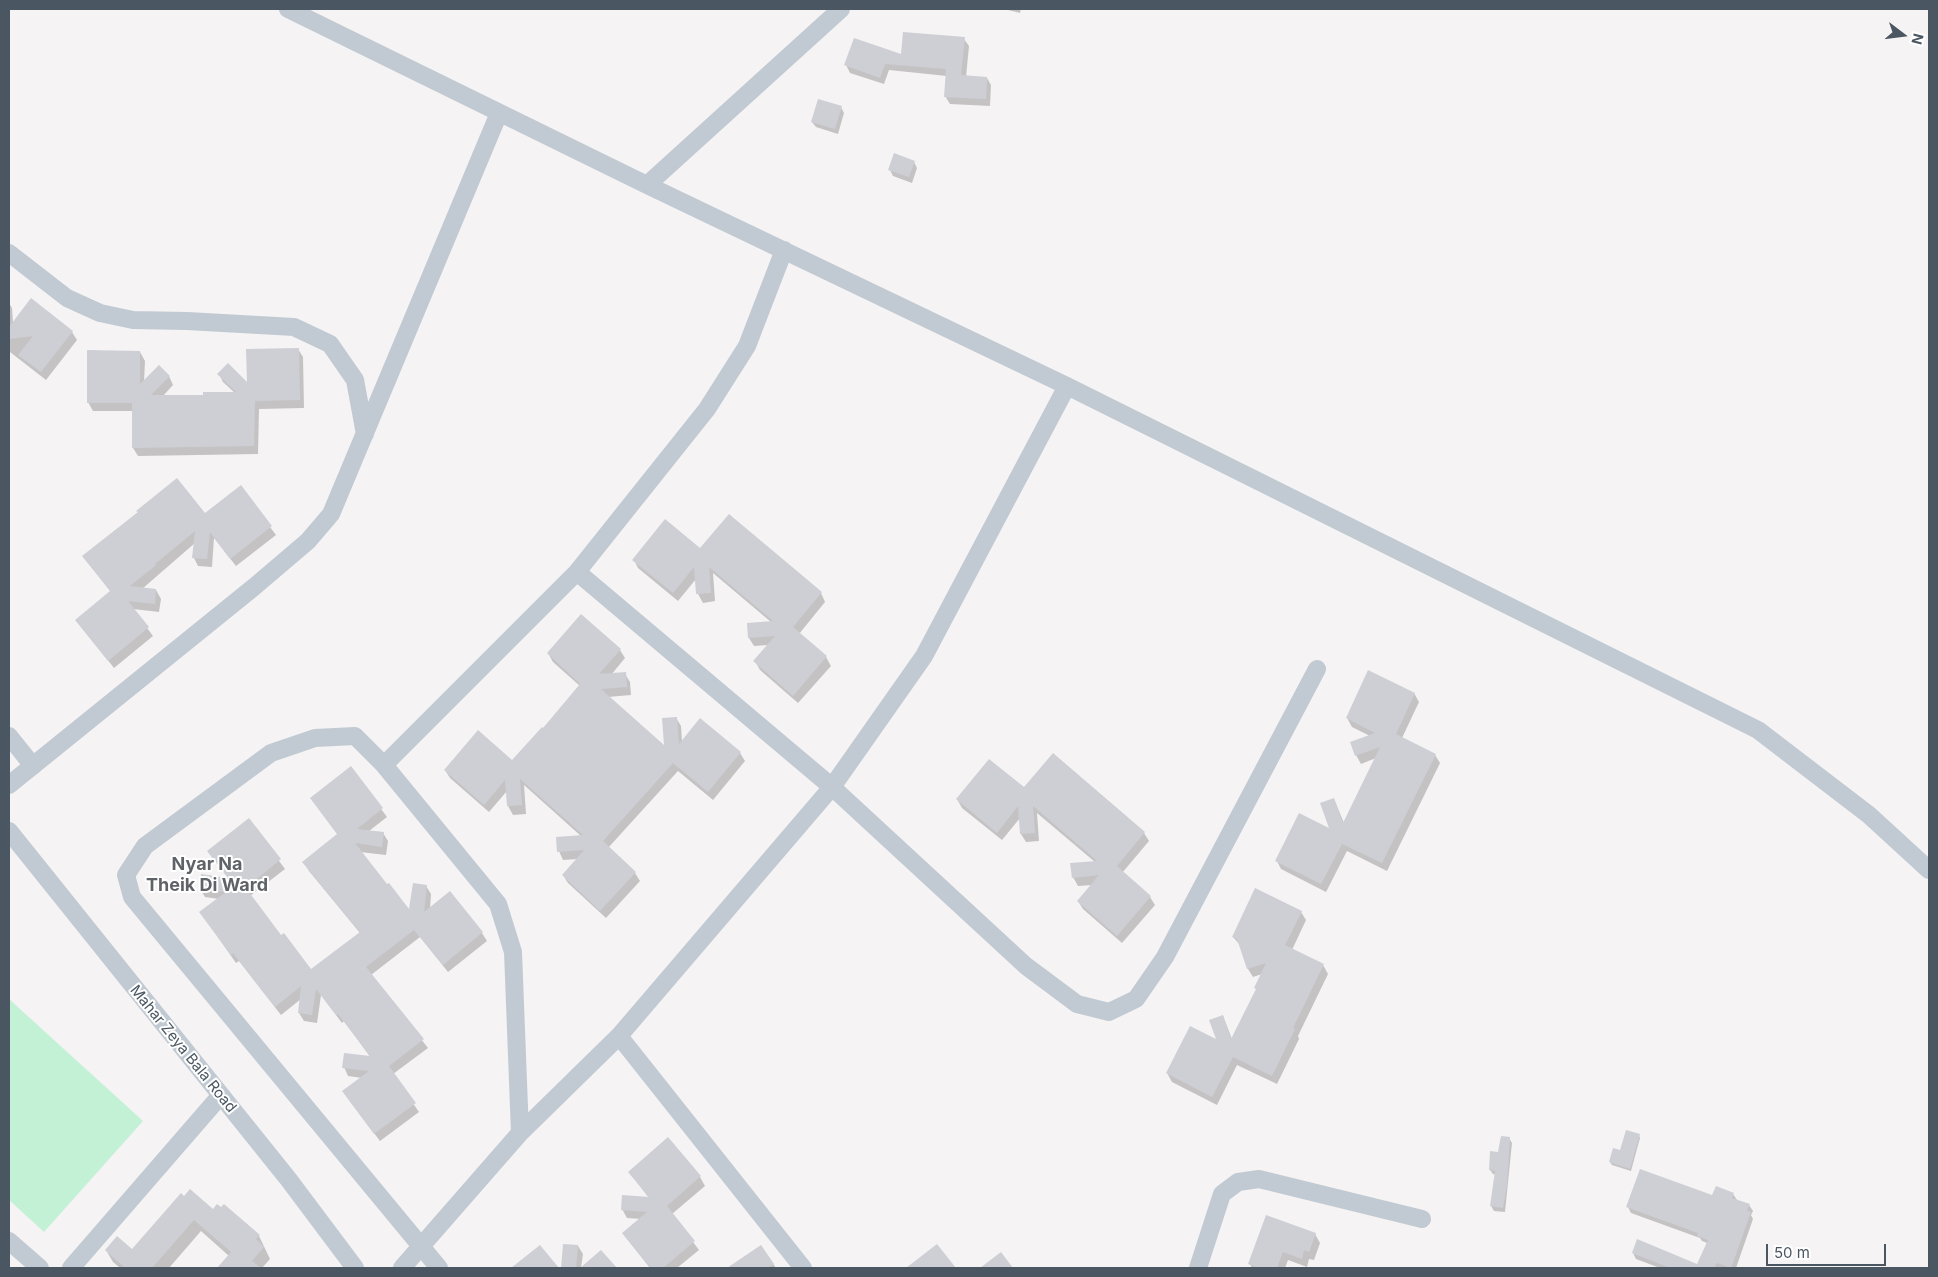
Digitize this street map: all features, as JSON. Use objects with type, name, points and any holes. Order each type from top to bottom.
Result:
[{"type":"street","points":[[288,9],[647,185],[1067,386],[1758,730],[1869,815],[1929,870]]},
{"type":"street","points":[[647,185],[841,9]]},
{"type":"street","points":[[9,785],[308,541],[332,514],[499,113]]},
{"type":"street","points":[[384,765],[578,572],[712,401],[748,346],[784,250]]},
{"type":"street","points":[[9,253],[67,298],[100,313],[133,320],[294,327],[330,344],[355,380],[365,434]]},
{"type":"street","points":[[402,1268],[520,1133],[618,1036],[832,787],[924,656],[1067,386]]},
{"type":"street","points":[[578,572],[832,787],[1026,966],[1077,1004],[1108,1012],[1136,999],[1165,957],[1316,669]]},
{"type":"street","points":[[9,736],[33,766]]},
{"type":"street","points":[[439,1268],[132,897],[126,875],[145,846],[270,753],[315,738],[355,736],[384,765],[498,904],[514,952],[520,1133]]},
{"type":"street","name":"Mahar Zeya Bala Road","points":[[9,831],[289,1180],[355,1268]]},
{"type":"street","points":[[618,1036],[803,1268]]},
{"type":"street","points":[[71,1268],[221,1095]]},
{"type":"street","points":[[1198,1268],[1222,1194],[1238,1182],[1259,1179],[1422,1219]]},
{"type":"street","points":[[9,1241],[40,1268]]},
{"type":"green space","points":[[9,999],[143,1121],[44,1232],[9,1200]]},
{"type":"building","points":[[903,32],[965,37],[961,75],[987,77],[986,99],[944,97],[946,69],[885,64],[880,78],[844,65],[854,38],[901,54]]},
{"type":"building","points":[[818,99],[842,106],[835,129],[811,122]]},
{"type":"building","points":[[894,153],[915,161],[909,177],[888,170]]},
{"type":"building","points":[[31,298],[73,331],[41,372],[18,355],[33,336],[9,339],[9,327]]},
{"type":"building","points":[[299,348],[300,400],[255,401],[254,446],[132,448],[132,403],[87,403],[87,350],[140,351],[140,384],[159,365],[170,376],[151,395],[203,395],[203,392],[236,392],[217,374],[228,363],[247,382],[246,349]]},
{"type":"building","points":[[177,478],[205,513],[241,485],[272,526],[230,559],[210,532],[207,559],[192,558],[195,531],[130,586],[156,589],[155,604],[128,601],[149,627],[108,661],[75,620],[110,591],[82,556],[138,512],[136,511]]},
{"type":"building","points":[[729,514],[822,592],[793,627],[827,656],[793,696],[753,661],[775,636],[748,638],[747,623],[773,621],[709,567],[711,593],[696,594],[694,567],[673,593],[632,560],[665,519],[700,548]]},
{"type":"building","points":[[581,614],[621,649],[599,674],[626,672],[627,687],[601,689],[664,745],[662,718],[677,717],[679,744],[700,718],[741,752],[708,792],[673,763],[603,841],[636,872],[600,911],[562,875],[584,850],[557,852],[556,837],[583,835],[520,779],[522,805],[507,806],[505,780],[484,805],[444,770],[478,730],[512,760],[543,728],[580,684],[547,653]]},
{"type":"building","points":[[1368,670],[1415,693],[1396,734],[1436,754],[1382,863],[1342,844],[1321,884],[1275,861],[1299,813],[1329,828],[1320,803],[1334,798],[1343,823],[1380,747],[1355,756],[1350,742],[1375,733],[1346,718]]},
{"type":"building","points":[[1053,753],[1145,832],[1117,866],[1151,896],[1117,936],[1077,901],[1099,875],[1072,878],[1070,863],[1097,861],[1033,806],[1035,833],[1020,834],[1018,806],[997,833],[956,799],[989,759],[1024,787]]},
{"type":"building","points":[[351,766],[383,808],[357,829],[384,832],[382,847],[355,843],[387,884],[389,883],[409,909],[413,883],[427,885],[424,912],[450,891],[483,932],[443,965],[414,930],[366,967],[424,1039],[389,1066],[416,1103],[374,1134],[342,1091],[369,1071],[342,1068],[344,1053],[370,1056],[338,1014],[336,1015],[316,989],[312,1015],[298,1013],[301,986],[275,1007],[233,953],[231,955],[199,912],[226,892],[199,889],[201,874],[228,878],[207,851],[249,818],[281,859],[246,888],[281,935],[284,933],[311,969],[360,932],[302,862],[337,834],[310,798]]},
{"type":"building","points":[[1255,888],[1302,911],[1285,945],[1324,964],[1272,1076],[1233,1057],[1212,1097],[1166,1073],[1190,1026],[1216,1039],[1209,1020],[1223,1015],[1231,1039],[1256,989],[1254,988],[1266,963],[1247,969],[1237,939],[1232,937]]},
{"type":"building","points":[[1626,1130],[1640,1134],[1630,1169],[1609,1162],[1613,1148],[1620,1150]]},
{"type":"building","points":[[1501,1136],[1510,1137],[1507,1185],[1503,1208],[1490,1206],[1495,1171],[1489,1170],[1490,1151],[1498,1152]]},
{"type":"building","points":[[668,1137],[701,1176],[667,1206],[695,1241],[663,1268],[651,1268],[622,1233],[647,1212],[621,1210],[622,1195],[649,1197],[628,1172]]},
{"type":"building","points":[[1640,1169],[1712,1195],[1716,1186],[1734,1193],[1732,1198],[1750,1204],[1747,1211],[1751,1212],[1731,1268],[1717,1263],[1714,1268],[1670,1268],[1632,1253],[1637,1239],[1697,1264],[1708,1240],[1697,1236],[1698,1233],[1626,1207]]},
{"type":"building","points":[[190,1189],[213,1209],[217,1204],[221,1207],[224,1204],[260,1235],[256,1239],[264,1247],[252,1261],[261,1268],[217,1268],[231,1252],[194,1220],[152,1268],[125,1268],[105,1250],[117,1236],[132,1249],[181,1193],[184,1196]]},
{"type":"building","points":[[1266,1215],[1316,1233],[1309,1252],[1304,1250],[1302,1259],[1283,1252],[1277,1268],[1259,1268],[1248,1264]]},
{"type":"building","points":[[563,1244],[578,1245],[576,1268],[561,1268]]},
{"type":"building","points":[[937,1244],[956,1268],[906,1268]]},
{"type":"building","points":[[540,1245],[559,1268],[511,1268]]},
{"type":"building","points":[[761,1245],[774,1264],[767,1268],[727,1268]]},
{"type":"building","points":[[601,1250],[617,1268],[580,1268]]},
{"type":"building","points":[[1001,1252],[1013,1268],[980,1268]]},
{"type":"district","name":"Nyar Na Theik Di Ward","points":[[207,875]]}]
